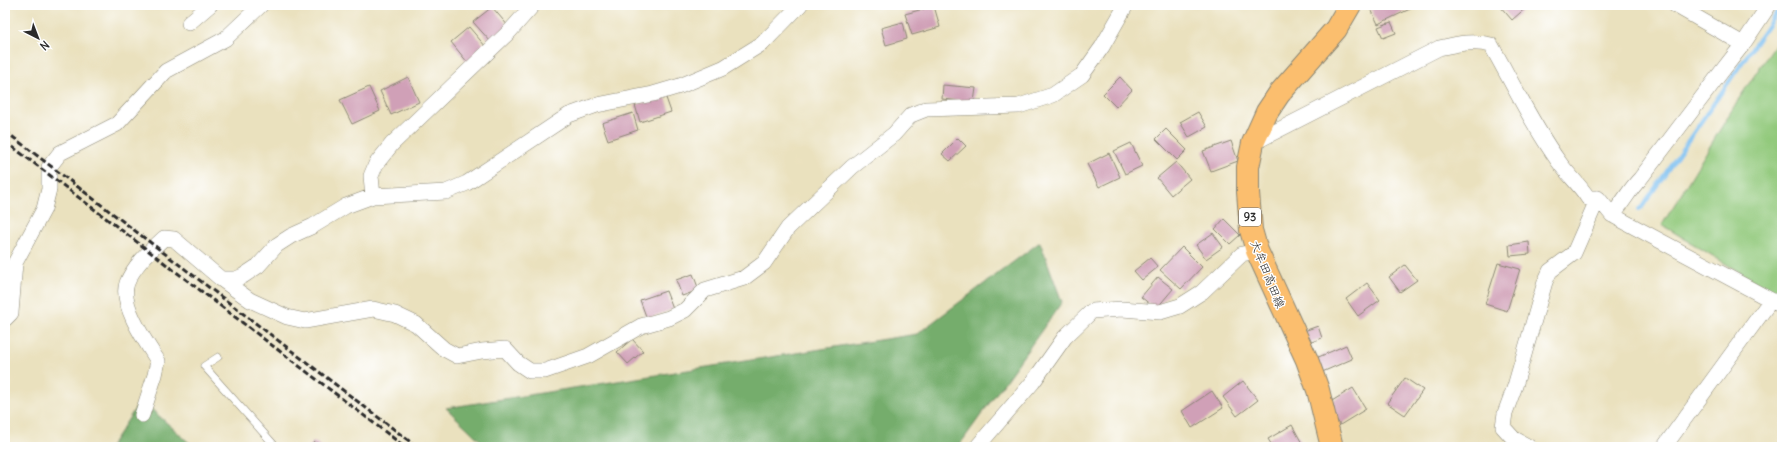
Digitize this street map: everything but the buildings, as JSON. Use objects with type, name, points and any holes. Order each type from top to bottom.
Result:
[{"type":"main road","name":"大牟田高田線","points":[[1330,447],[1331,442],[1318,390],[1307,360],[1257,251],[1251,230],[1248,167],[1253,143],[1267,112],[1279,94],[1336,29],[1350,5]]},
{"type":"street","points":[[189,23],[210,5]]},
{"type":"street","points":[[5,319],[11,313],[15,263],[44,209],[49,189],[50,167],[60,153],[117,124],[166,71],[225,39],[261,5]]},
{"type":"street","points":[[373,196],[371,176],[376,164],[392,144],[510,32],[533,5]]},
{"type":"street","points":[[221,279],[236,279],[243,276],[258,266],[277,245],[346,206],[373,196],[446,192],[467,183],[569,115],[597,105],[653,94],[680,86],[723,68],[763,43],[800,5]]},
{"type":"street","points":[[142,415],[156,375],[158,361],[127,306],[126,284],[140,262],[164,238],[174,239],[221,279],[250,300],[287,317],[305,321],[373,309],[395,314],[416,324],[444,349],[457,356],[482,351],[505,349],[518,363],[530,371],[545,371],[588,356],[642,326],[685,310],[705,290],[744,278],[764,263],[788,228],[852,167],[894,134],[911,115],[926,109],[1019,106],[1053,95],[1082,75],[1102,47],[1126,5]]},
{"type":"street","points":[[1675,5],[1743,44]]},
{"type":"street","points":[[1612,215],[1626,199],[1630,190],[1743,44],[1769,5]]},
{"type":"street","points":[[1253,143],[1439,48],[1462,43],[1481,42],[1492,45],[1538,128],[1560,163],[1581,186],[1588,198],[1598,198]]},
{"type":"street","points":[[1598,198],[1612,215],[1777,303],[1664,447]]},
{"type":"street","points":[[1529,447],[1513,438],[1503,427],[1505,413],[1515,386],[1545,282],[1550,271],[1574,253],[1598,198]]},
{"type":"street","points":[[977,447],[1033,382],[1065,337],[1092,311],[1122,310],[1160,312],[1180,306],[1202,292],[1242,254],[1257,251]]},
{"type":"lane","points":[[218,357],[204,366],[276,447]]},
{"type":"green space","points":[[1782,34],[1782,298],[1662,225],[1738,100]]},
{"type":"green space","points":[[1040,242],[1062,302],[958,447],[487,447],[446,408],[917,334]]},
{"type":"green space","points":[[141,400],[194,447],[110,447]]},
{"type":"waterway","points":[[1639,209],[1642,207],[1782,5]]},
{"type":"railway","points":[[5,131],[417,447]]},
{"type":"railway","points":[[5,141],[405,447]]}]
